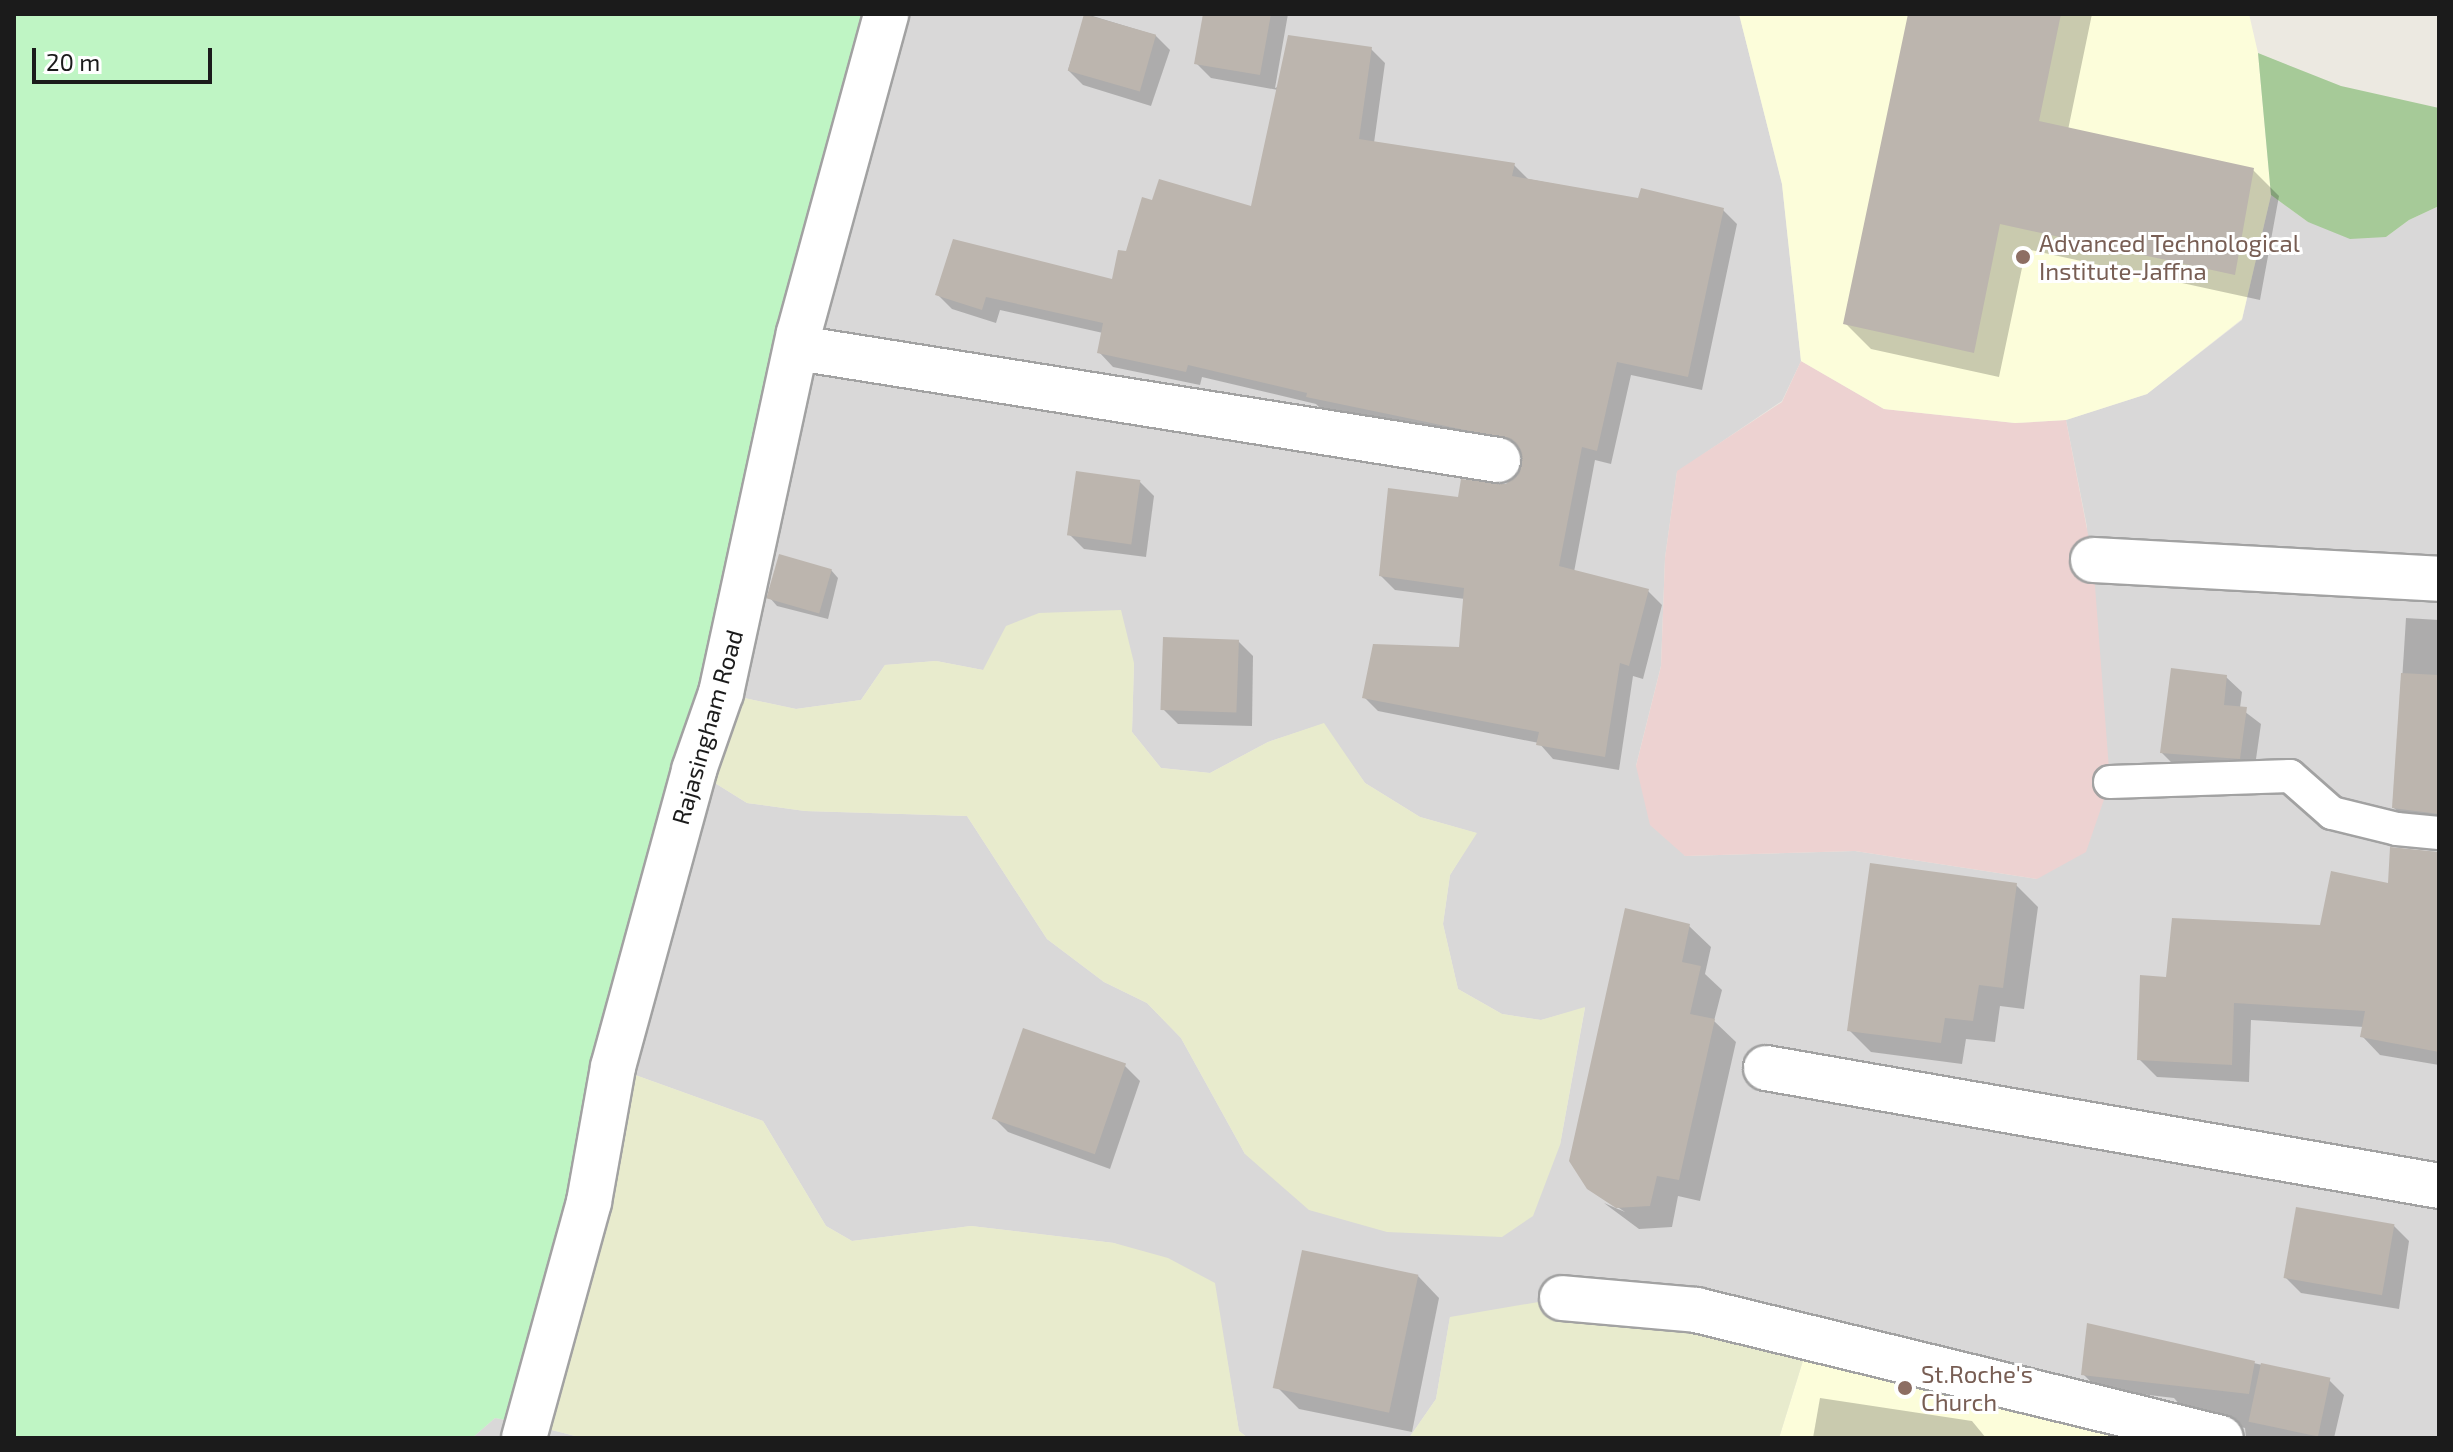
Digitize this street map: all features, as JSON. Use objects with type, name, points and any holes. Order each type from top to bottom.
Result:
[{"type":"street","name":"Rajasingham Road","points":[[524,1438],[589,1202],[613,1067],[694,770],[721,693],[798,348],[886,14]]},
{"type":"street","points":[[798,348],[1498,460]]},
{"type":"street","points":[[2093,560],[2439,579]]},
{"type":"street","points":[[1766,1068],[2439,1186]]},
{"type":"street","points":[[1562,1298],[1696,1310],[2221,1438]]},
{"type":"lane","points":[[2110,782],[2290,776],[2332,813],[2397,829],[2439,833]]},
{"type":"shaded area","points":[[886,14],[1739,14],[1782,184],[1801,361],[1782,401],[1677,472],[1665,558],[1661,666],[1636,766],[1685,856],[1855,851],[2037,879],[2087,527],[2066,420],[2147,394],[2242,320],[2271,195],[2308,222],[2386,237],[2409,220],[2439,206],[2439,1438],[2217,1438],[1696,1310],[1450,1317],[1436,1399],[1409,1438],[1248,1438],[1239,1431],[1214,1283],[1114,1243],[971,1226],[852,1241],[826,1226],[763,1121],[613,1067],[694,770],[747,803],[805,811],[967,816],[1047,939],[1104,982],[1147,1003],[1181,1038],[1245,1154],[1560,1145],[1585,1008],[1541,1020],[1502,1014],[1458,989],[1443,924],[1450,875],[1476,833],[1420,817],[1365,783],[1323,724],[1268,742],[1210,773],[1161,768],[1132,732],[1134,663],[983,670],[936,661],[885,665],[861,700],[796,709],[721,693]]},
{"type":"shaded area","name":"Advanced Technological Institute-Jaffna","points":[[1739,14],[2249,14],[2258,53],[2271,195],[2242,319],[2147,394],[2066,420],[2015,423],[1884,409],[1801,361],[1782,184]]},
{"type":"shaded area","points":[[1801,361],[1884,409],[2015,423],[2066,420],[2093,560],[2110,782],[2086,852],[2037,879],[1855,851],[1685,856],[1650,825],[1636,766],[1661,666],[1665,558],[1677,471],[1782,402]]},
{"type":"shaded area","points":[[1121,610],[1134,663],[1132,732],[1161,768],[1210,773],[1268,742],[1324,723],[1365,783],[1420,817],[1477,833],[1450,875],[1443,924],[1458,989],[1502,1014],[1541,1020],[1585,1007],[1560,1145],[1533,1216],[1502,1237],[1387,1232],[1309,1210],[1245,1154],[1181,1038],[1147,1003],[1104,982],[1047,939],[967,816],[805,811],[747,803],[694,770],[721,693],[796,709],[861,700],[885,665],[936,661],[983,670],[1006,626],[1039,613]]},
{"type":"shaded area","points":[[613,1067],[763,1121],[826,1226],[852,1241],[971,1226],[1114,1243],[1168,1258],[1215,1283],[1239,1431],[1248,1438],[583,1438],[528,1424]]},
{"type":"shaded area","points":[[1562,1298],[1810,1338],[1779,1438],[1409,1438],[1436,1399],[1450,1317]]},
{"type":"shaded area","name":"St.Roche's Church","points":[[1810,1338],[2221,1438],[1779,1438]]},
{"type":"shaded area","points":[[495,1418],[528,1424],[583,1438],[472,1438]]},
{"type":"green space","points":[[14,14],[886,14],[528,1424],[495,1418],[472,1438],[14,1438]]},
{"type":"green space","points":[[2258,53],[2341,86],[2439,108],[2439,206],[2409,220],[2386,237],[2350,239],[2308,222],[2271,195]]},
{"type":"building","points":[[1084,14],[1156,35],[1140,91],[1068,71]]},
{"type":"building","points":[[1203,14],[1271,14],[1260,75],[1194,64]]},
{"type":"building","points":[[1908,14],[2061,14],[2039,121],[2254,168],[2235,275],[2000,224],[1974,353],[1843,324]]},
{"type":"building","points":[[1288,35],[1372,47],[1359,139],[1515,163],[1512,176],[1638,198],[1641,188],[1724,208],[1688,377],[1617,362],[1597,451],[1582,447],[1559,566],[1649,589],[1629,666],[1620,663],[1605,757],[1536,745],[1539,732],[1362,698],[1373,644],[1459,647],[1464,588],[1379,576],[1388,488],[1458,497],[1461,479],[1506,484],[1522,465],[1513,440],[1306,397],[1307,393],[1188,365],[1186,372],[1097,353],[1103,323],[986,297],[982,310],[935,295],[953,239],[1112,279],[1118,250],[1126,251],[1142,197],[1152,200],[1159,179],[1251,206]]},
{"type":"building","points":[[1076,471],[1140,480],[1131,544],[1067,535]]},
{"type":"building","points":[[779,554],[832,569],[819,613],[766,598]]},
{"type":"building","points":[[1163,637],[1239,640],[1236,713],[1160,710]]},
{"type":"building","points":[[2171,668],[2227,675],[2224,705],[2247,707],[2240,759],[2160,753]]},
{"type":"building","points":[[2401,673],[2439,675],[2439,814],[2392,808]]},
{"type":"building","points":[[2390,847],[2439,852],[2439,1052],[2360,1037],[2365,1011],[2234,1003],[2232,1065],[2137,1060],[2140,975],[2166,977],[2172,918],[2320,925],[2331,871],[2388,883]]},
{"type":"building","points":[[1870,863],[2017,883],[2003,988],[1979,985],[1973,1021],[1945,1018],[1941,1043],[1847,1031]]},
{"type":"building","points":[[1625,908],[1690,924],[1682,962],[1701,966],[1690,1014],[1715,1019],[1679,1180],[1657,1176],[1650,1206],[1616,1208],[1587,1189],[1569,1161]]},
{"type":"building","points":[[1023,1028],[1126,1063],[1095,1154],[992,1119]]},
{"type":"building","points":[[2296,1207],[2394,1224],[2382,1295],[2283,1278]]},
{"type":"building","points":[[1302,1250],[1418,1275],[1389,1413],[1273,1388]]},
{"type":"building","points":[[2087,1323],[2255,1361],[2249,1394],[2081,1375]]},
{"type":"building","points":[[2261,1363],[2330,1378],[2318,1436],[2249,1422]]},
{"type":"place","name":"Advanced Technological Institute-Jaffna","points":[[2023,257]]},
{"type":"place","name":"St.Roche's Church","points":[[1905,1388]]}]
